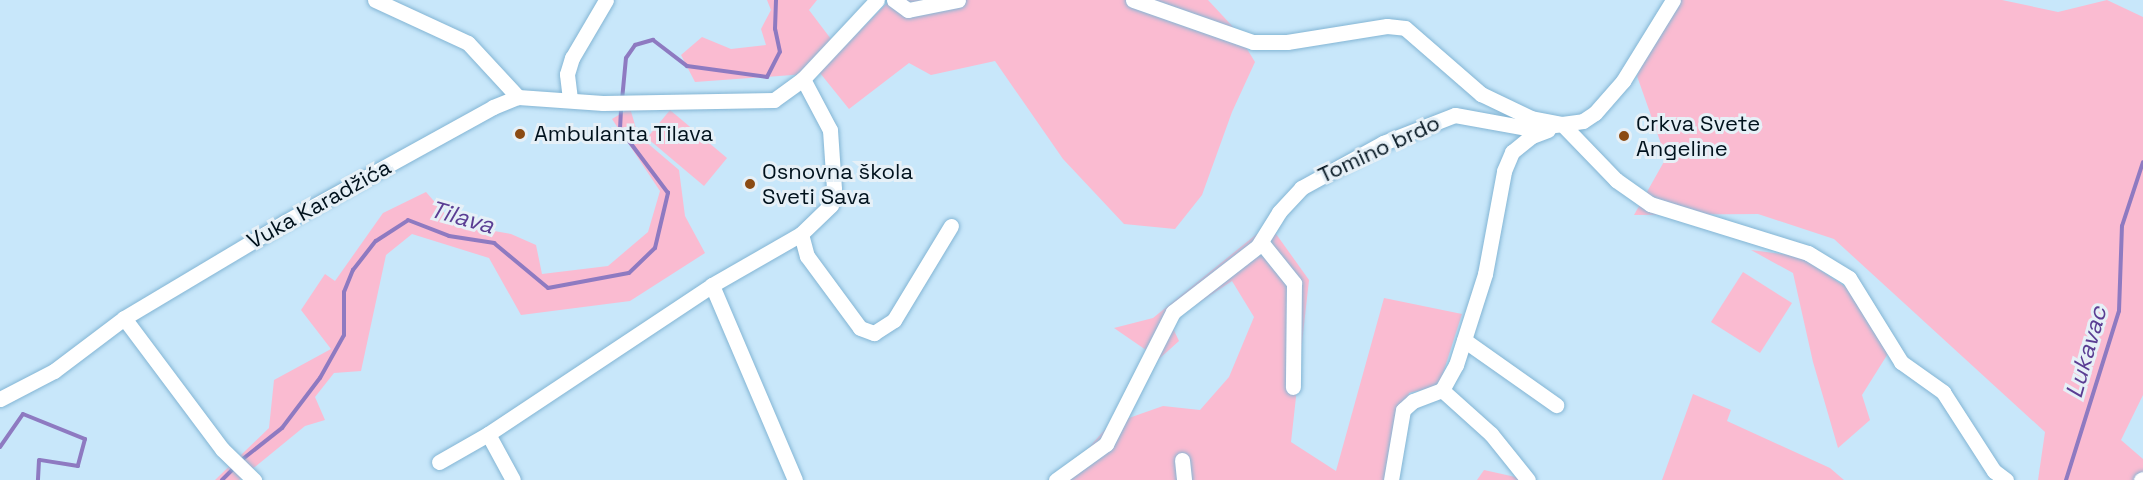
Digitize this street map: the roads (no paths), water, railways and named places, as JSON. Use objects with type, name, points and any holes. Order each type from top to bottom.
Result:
[{"type":"street","points":[[375,0],[468,43],[518,97]]},
{"type":"street","points":[[570,99],[567,74],[572,58],[606,0]]},
{"type":"street","name":"Vuka Karadžića","points":[[0,399],[54,371],[124,318],[285,222],[493,107],[518,97],[570,99],[603,104],[774,100],[803,79],[876,0]]},
{"type":"street","points":[[894,0],[908,10],[957,0]]},
{"type":"street","points":[[1133,0],[1253,42],[1287,42],[1387,26],[1405,28],[1481,94],[1531,118],[1562,124],[1616,180],[1650,204],[1808,253],[1849,278],[1901,362],[1943,392],[1994,471],[2006,480]]},
{"type":"street","points":[[1390,480],[1403,410],[1413,401],[1442,390],[1464,340],[1485,274],[1504,171],[1512,152],[1532,136],[1562,124],[1583,121],[1595,113],[1623,81],[1673,0]]},
{"type":"street","points":[[439,462],[488,434],[712,285],[801,234],[831,205],[834,189],[830,130],[803,79]]},
{"type":"street","name":"Tomino brdo","points":[[1056,480],[1106,444],[1173,312],[1261,242],[1279,212],[1301,188],[1323,172],[1445,118],[1467,115],[1526,128],[1562,124]]},
{"type":"street","points":[[801,234],[807,256],[839,303],[860,328],[874,333],[894,320],[951,226]]},
{"type":"street","points":[[1261,242],[1294,283],[1293,387]]},
{"type":"street","points":[[712,285],[795,480]]},
{"type":"street","points":[[124,318],[232,458],[249,474]]},
{"type":"street","points":[[1464,340],[1556,405]]},
{"type":"street","points":[[1442,390],[1491,434],[1528,480]]},
{"type":"street","points":[[488,434],[513,480]]},
{"type":"street","points":[[1182,460],[1184,480]]},
{"type":"waterway","name":"Tilava","points":[[622,100],[626,58],[635,45],[653,40],[687,66],[767,77],[780,52],[775,29],[776,0]]},
{"type":"waterway","name":"Tilava","points":[[239,462],[282,428],[320,378],[344,335],[344,292],[353,270],[376,241],[408,220],[449,236],[494,243],[548,288],[629,273],[655,248],[668,193],[620,129],[621,108]]},
{"type":"waterway","name":"Lukavac","points":[[2066,480],[2119,311],[2122,226],[2143,162]]},
{"type":"waterway","points":[[0,447],[23,414],[85,439],[78,466],[39,460],[38,480]]},
{"type":"waterway","name":"Tilava","points":[[222,480],[234,468]]},
{"type":"place","name":"Ambulanta Tilava","points":[[520,134]]},
{"type":"place","name":"Crkva Svete Angeline","points":[[1624,136]]},
{"type":"place","name":"Osnovna škola Sveti Sava","points":[[750,184]]}]
